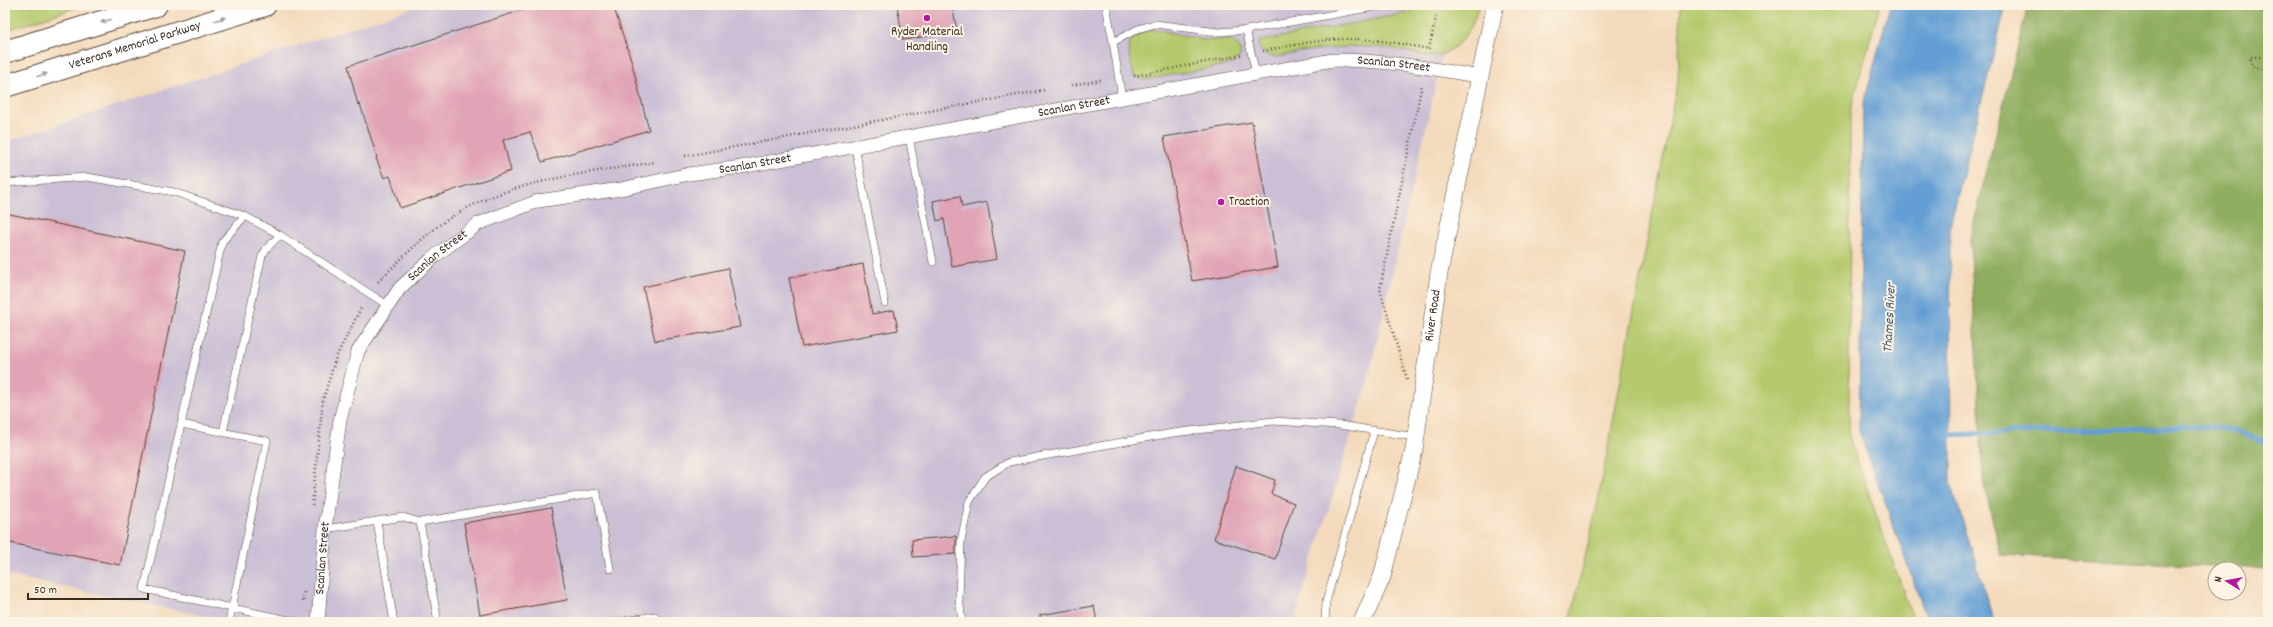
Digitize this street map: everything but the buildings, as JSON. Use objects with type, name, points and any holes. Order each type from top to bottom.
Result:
[{"type":"highway","points":[[5,52],[156,5]]},
{"type":"highway","name":"Veterans Memorial Parkway","points":[[5,86],[264,5]]},
{"type":"street","name":"River Road","points":[[1362,622],[1382,577],[1416,437],[1439,273],[1496,5]]},
{"type":"street","name":"Scanlan Street","points":[[318,622],[325,529],[340,420],[358,351],[387,305],[400,288],[435,256],[478,224],[538,201],[621,189],[689,174],[741,167],[855,147],[1332,60],[1370,60],[1481,77]]},
{"type":"lane","points":[[1106,5],[1122,99]]},
{"type":"lane","points":[[1112,42],[1138,29],[1155,24],[1218,32],[1246,30],[1385,5]]},
{"type":"lane","points":[[1246,30],[1256,74]]},
{"type":"lane","points":[[909,137],[933,262]]},
{"type":"lane","points":[[855,147],[885,303]]},
{"type":"lane","points":[[5,183],[87,178],[174,192],[245,216],[280,235],[387,305]]},
{"type":"lane","points":[[245,216],[222,242],[144,589],[298,622]]},
{"type":"lane","points":[[223,432],[262,256],[267,248],[280,235]]},
{"type":"lane","points":[[962,622],[959,598],[961,541],[969,502],[985,477],[1009,462],[1173,434],[1273,421],[1339,425],[1416,437]]},
{"type":"lane","points":[[181,424],[267,441],[229,622]]},
{"type":"lane","points":[[1325,622],[1326,602],[1374,431]]},
{"type":"lane","points":[[325,529],[403,517],[420,522],[597,493],[610,569]]},
{"type":"lane","points":[[377,521],[394,622]]},
{"type":"lane","points":[[420,522],[438,622]]},
{"type":"lane","points":[[617,622],[655,616],[656,622]]},
{"type":"path","points":[[2260,6],[2268,8]]},
{"type":"path","points":[[2260,6],[2268,20]]},
{"type":"path","points":[[1260,52],[1306,43],[1345,39],[1386,41],[1430,49],[1436,17]]},
{"type":"path","points":[[1134,76],[1241,55]]},
{"type":"path","points":[[2268,57],[2250,57],[2252,66],[2268,71]]},
{"type":"path","points":[[1072,85],[1101,80]]},
{"type":"path","points":[[1408,385],[1380,289],[1422,84]]},
{"type":"path","points":[[685,156],[1044,90]]},
{"type":"shaded area","points":[[421,5],[1454,5],[1367,384],[1294,622],[234,622],[5,575],[5,142]]},
{"type":"green space","points":[[5,5],[84,5],[5,31]]},
{"type":"green space","points":[[1424,5],[1479,5],[1468,32],[1462,40],[1447,52],[1437,55],[1420,55],[1390,48],[1355,47],[1300,52],[1282,56],[1270,56],[1261,51],[1258,45],[1260,41],[1412,12]]},
{"type":"green space","points":[[1681,5],[1880,5],[1850,112],[1849,437],[1914,622],[1570,622],[1597,506],[1678,78]]},
{"type":"green space","points":[[2028,5],[2268,5],[2268,569],[2247,568],[2247,561],[2207,561],[2207,566],[2001,555],[1983,481],[1970,238]]},
{"type":"green space","points":[[1155,29],[1205,40],[1232,40],[1239,47],[1241,55],[1233,64],[1144,80],[1134,76],[1129,55],[1130,41],[1143,32]]},
{"type":"water","name":"Thames River","points":[[1890,5],[2006,5],[1950,226],[1951,483],[1994,622],[1928,622],[1859,431],[1863,106]]},
{"type":"waterway","points":[[1945,435],[2216,426],[2268,442]]},
{"type":"place","name":"Ryder Material Handling","points":[[927,18]]},
{"type":"place","name":"Traction","points":[[1221,202]]}]
